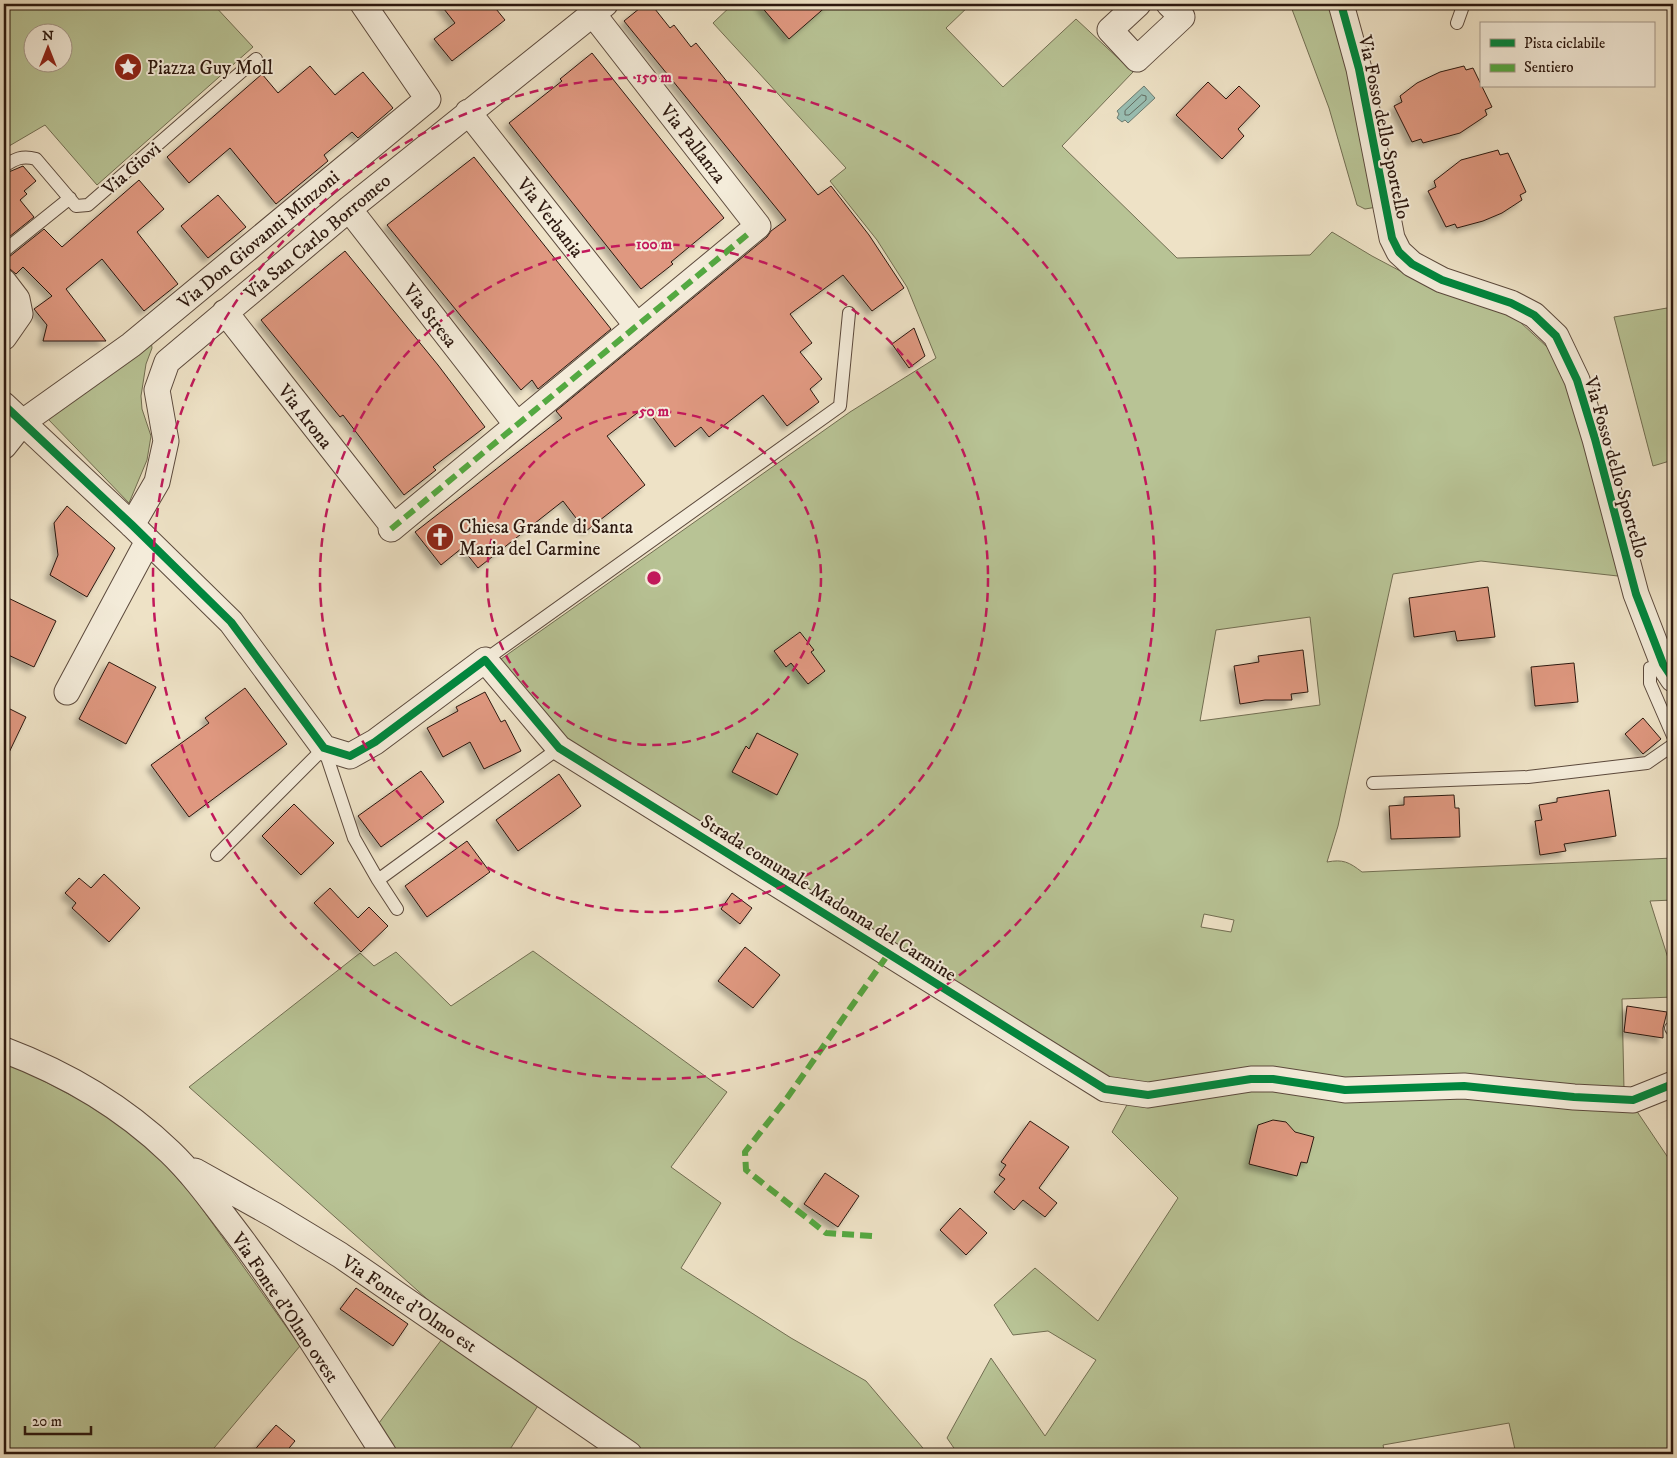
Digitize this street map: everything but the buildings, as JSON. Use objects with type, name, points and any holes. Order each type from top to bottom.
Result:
[{"type":"street","points":[[1138,4],[1110,30],[1137,59],[1182,17],[1169,4]]},
{"type":"street","name":"Via Fosso dello Sportello","points":[[1341,4],[1359,69],[1392,238],[1399,252],[1412,264],[1442,280],[1511,302],[1534,315],[1556,336],[1577,380],[1595,439],[1636,594],[1668,672]]},
{"type":"street","name":"Via Don Giovanni Minzoni","points":[[4,446],[23,422],[131,345],[428,99],[368,5]]},
{"type":"street","name":"Via San Carlo Borromeo","points":[[67,692],[140,533],[156,482],[166,441],[157,390],[167,362],[349,209],[599,9]]},
{"type":"street","name":"Via Pallanza","points":[[599,9],[753,230],[635,324]]},
{"type":"street","name":"Via Verbania","points":[[468,112],[635,324]]},
{"type":"street","name":"Via Stresa","points":[[349,209],[515,423]]},
{"type":"street","points":[[4,282],[17,299],[20,314],[4,337]]},
{"type":"street","name":"Via Arona","points":[[225,312],[389,525],[515,423]]},
{"type":"street","points":[[515,423],[635,324]]},
{"type":"street","points":[[4,405],[231,622],[324,748],[350,756],[375,742],[485,660]]},
{"type":"street","name":"Strada comunale Madonna del Carmine","points":[[485,660],[558,748],[1105,1089],[1148,1095],[1251,1079],[1273,1079],[1345,1090],[1464,1086],[1574,1097],[1634,1100],[1673,1084]]},
{"type":"street","points":[[4,1050],[61,1076],[114,1107],[152,1136],[182,1164]]},
{"type":"street","name":"Via Fonte d'Olmo ovest","points":[[182,1164],[268,1276],[384,1454]]},
{"type":"street","name":"Via Fonte d'Olmo est","points":[[182,1164],[274,1215],[346,1258],[629,1454]]},
{"type":"lane","points":[[1457,23],[1462,8],[1460,4]]},
{"type":"lane","name":"Via Giovi","points":[[70,198],[76,206],[88,205],[256,58]]},
{"type":"lane","points":[[4,166],[16,158],[26,156],[36,159],[70,198],[4,250]]},
{"type":"lane","points":[[485,660],[840,406],[848,313]]},
{"type":"lane","points":[[1668,672],[1650,668],[1650,682],[1673,736]]},
{"type":"lane","points":[[1373,783],[1528,777],[1647,763],[1673,745]]},
{"type":"lane","points":[[217,855],[324,748],[354,838],[397,909]]},
{"type":"lane","points":[[378,880],[558,748]]},
{"type":"green space","points":[[4,4],[213,4],[253,47],[97,185],[45,125],[4,149]]},
{"type":"green space","points":[[733,4],[971,4],[946,28],[1003,87],[1076,19],[1133,72],[1062,146],[1177,258],[1310,255],[1332,232],[1421,282],[1506,309],[1560,359],[1627,577],[1481,561],[1393,574],[1338,826],[1327,862],[1346,862],[1362,872],[1673,858],[1673,900],[1650,901],[1673,974],[1673,997],[1622,999],[1624,1090],[1240,1088],[1486,1097],[1634,1107],[1673,1165],[1673,1454],[1516,1454],[1509,1423],[1383,1445],[1385,1454],[958,1454],[947,1438],[991,1358],[1045,1436],[1096,1360],[1048,1331],[1013,1335],[994,1305],[1035,1268],[1098,1321],[1178,1198],[1112,1132],[1128,1103],[563,743],[494,664],[850,412],[936,358],[907,287],[877,240],[830,181],[846,168],[713,23]],"holes":[[[1310,617],[1320,705],[1200,721],[1216,630]],[[1204,914],[1234,920],[1231,932],[1201,927]]]},
{"type":"green space","points":[[1290,4],[1335,4],[1377,207],[1365,209],[1357,205],[1329,108]]},
{"type":"green space","points":[[1673,307],[1673,460],[1653,466],[1614,317]]},
{"type":"green space","points":[[151,340],[152,348],[146,364],[141,396],[142,409],[151,436],[147,460],[129,503],[48,419]]},
{"type":"green space","points":[[533,951],[727,1092],[671,1167],[721,1203],[681,1268],[791,1338],[866,1381],[928,1454],[642,1454],[548,1390],[507,1454],[394,1454],[376,1427],[454,1323],[189,1087],[360,953],[374,966],[396,952],[451,1006]]},
{"type":"green space","points":[[4,1062],[117,1119],[153,1151],[193,1196],[300,1346],[209,1454],[4,1454]]},
{"type":"water","points":[[1144,86],[1155,98],[1128,123],[1125,120],[1122,122],[1117,118],[1119,114],[1117,111]]},
{"type":"marked path","points":[[391,529],[748,234]]},
{"type":"marked path","points":[[872,1236],[826,1233],[746,1170],[745,1152],[787,1098],[889,953]]},
{"type":"cycle path","points":[[1341,4],[1359,69],[1392,238],[1399,252],[1412,264],[1442,280],[1511,303],[1534,315],[1556,336],[1577,380],[1595,439],[1636,594],[1663,664],[1673,679]]},
{"type":"cycle path","points":[[4,405],[132,525],[231,622],[324,748],[350,756],[375,742],[485,660],[559,748],[1105,1089],[1148,1095],[1251,1079],[1273,1079],[1345,1090],[1464,1086],[1574,1097],[1633,1100],[1673,1084]]},
{"type":"place","name":"Piazza Guy Moll","points":[[128,67]]},
{"type":"place","name":"Chiesa Grande di Santa Maria del Carmine","points":[[440,537]]}]
